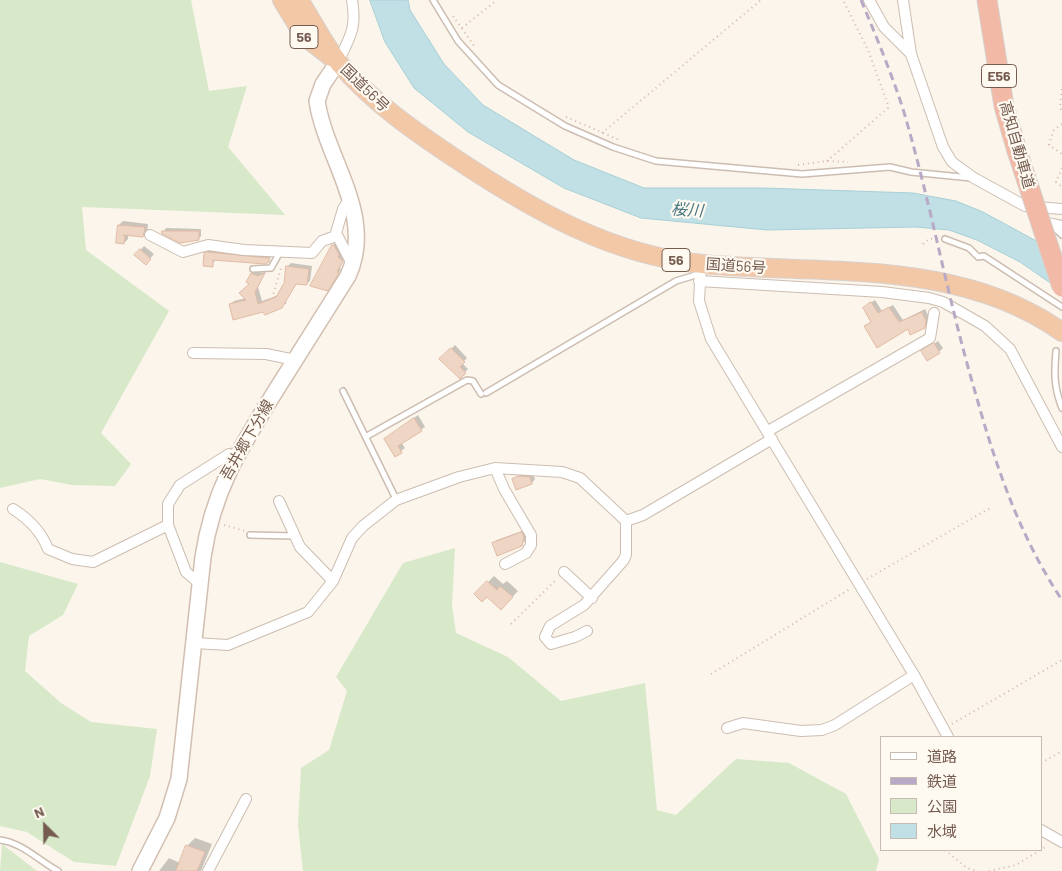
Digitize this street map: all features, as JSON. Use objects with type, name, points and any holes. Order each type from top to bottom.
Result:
[{"type":"highway","name":"国道56号","points":[[282,0],[304,36],[338,62],[382,106],[476,173],[575,229],[613,244],[700,273],[871,274],[927,279],[954,284],[1021,307],[1062,332]]},
{"type":"highway","name":"国道56号","points":[[299,0],[338,62]]},
{"type":"highway","name":"高知自動車道","points":[[987,0],[1004,106],[1062,287]]},
{"type":"main road","name":"吾井郷下分線","points":[[140,871],[167,818],[179,779],[206,535],[214,506],[235,456],[348,276],[352,265],[358,229],[350,198],[317,101],[323,84],[338,62]]},
{"type":"street","points":[[338,62],[354,29],[355,19],[352,0]]},
{"type":"street","points":[[869,0],[884,27],[911,54]]},
{"type":"street","points":[[903,0],[911,54],[943,147],[952,162],[974,178],[1025,206],[1062,209]]},
{"type":"street","points":[[350,198],[340,217],[336,236],[352,265]]},
{"type":"street","points":[[1018,202],[1048,223],[1062,226]]},
{"type":"street","points":[[150,235],[183,252],[208,245],[238,250],[312,253],[322,241],[336,236]]},
{"type":"street","points":[[946,733],[914,675],[711,339],[702,314],[700,273],[882,292],[929,298],[943,302],[985,326],[1010,349],[1062,447]]},
{"type":"street","points":[[626,521],[643,515],[930,338],[934,313]]},
{"type":"street","points":[[193,352],[266,354],[295,360]]},
{"type":"street","points":[[200,584],[186,572],[168,525],[168,504],[180,485],[229,454],[235,456]]},
{"type":"street","points":[[496,468],[504,489],[531,535],[531,545],[526,553],[505,564]]},
{"type":"street","points":[[194,643],[228,644],[295,619],[308,612],[333,581],[352,538],[363,526],[396,500],[459,477],[496,468],[573,474],[617,511],[626,521],[626,555],[592,598],[577,612],[550,626],[545,637],[551,644],[587,631]]},
{"type":"street","points":[[279,501],[300,547],[333,581]]},
{"type":"street","points":[[13,509],[29,520],[44,538],[48,549],[72,559],[90,563],[168,525]]},
{"type":"street","points":[[564,572],[592,598]]},
{"type":"street","points":[[727,728],[743,723],[772,729],[822,730],[836,725],[914,675]]},
{"type":"street","points":[[208,871],[246,798]]},
{"type":"street","points":[[1042,831],[1060,840]]},
{"type":"lane","points":[[432,0],[458,41],[498,85],[565,126],[612,147],[656,161],[802,174],[890,167],[912,172],[974,178]]},
{"type":"lane","points":[[1048,223],[1062,235]]},
{"type":"lane","points":[[945,239],[970,248],[978,257],[984,256],[1062,307]]},
{"type":"lane","points":[[253,269],[271,268],[282,252]]},
{"type":"lane","points":[[367,436],[467,380],[473,381],[484,393],[676,281],[700,273]]},
{"type":"lane","points":[[1056,351],[1055,389],[1062,408]]},
{"type":"lane","points":[[343,391],[367,436],[396,500]]},
{"type":"lane","points":[[250,535],[295,536]]},
{"type":"lane","points":[[0,840],[9,841],[58,871]]},
{"type":"path","points":[[462,28],[497,0]]},
{"type":"path","points":[[602,133],[761,0]]},
{"type":"path","points":[[827,161],[888,108],[868,50],[844,0]]},
{"type":"path","points":[[448,10],[477,51]]},
{"type":"path","points":[[1062,90],[1060,106],[1062,113]]},
{"type":"path","points":[[1062,124],[1053,131],[1049,145],[1062,154]]},
{"type":"path","points":[[1062,168],[1056,182],[1062,187]]},
{"type":"path","points":[[923,244],[929,239],[945,239]]},
{"type":"path","points":[[276,297],[273,296],[279,282],[282,252]]},
{"type":"path","points":[[711,674],[858,583],[990,508]]},
{"type":"path","points":[[223,522],[224,526],[244,531],[250,535]]},
{"type":"path","points":[[511,624],[564,572]]},
{"type":"path","points":[[946,733],[1062,660]]},
{"type":"path","points":[[1042,762],[1062,751]]},
{"type":"path","points":[[1042,850],[1060,840]]},
{"type":"path","points":[[946,851],[966,868],[977,871]]},
{"type":"path","points":[[989,871],[1016,865],[1041,851]]},
{"type":"green space","points":[[0,0],[191,0],[209,91],[247,86],[228,147],[285,215],[82,207],[86,250],[169,311],[101,433],[131,464],[115,486],[72,485],[40,479],[0,488]]},
{"type":"green space","points":[[455,548],[452,605],[456,633],[508,657],[561,701],[645,683],[657,810],[676,815],[736,759],[789,763],[846,794],[879,859],[876,871],[303,871],[298,825],[301,768],[329,750],[347,691],[336,677],[403,563]]},
{"type":"green space","points":[[0,562],[78,584],[63,615],[29,636],[25,671],[61,703],[91,722],[157,729],[150,776],[116,866],[74,862],[27,832],[0,826]]},
{"type":"green space","points":[[2,844],[37,871],[0,871]]},
{"type":"water","name":"桜川","points":[[370,0],[408,0],[410,10],[444,64],[483,105],[574,160],[644,188],[764,188],[913,193],[956,201],[983,212],[1062,255],[1062,291],[1020,262],[977,240],[949,230],[916,227],[767,230],[641,218],[564,188],[468,132],[414,88],[385,42]]},
{"type":"building","points":[[118,225],[145,227],[143,237],[123,235],[125,236],[124,244],[116,243]]},
{"type":"building","points":[[162,231],[199,231],[199,240],[180,243],[162,234]]},
{"type":"building","points":[[332,245],[334,245],[339,255],[338,257],[343,261],[337,272],[339,273],[328,291],[310,286]]},
{"type":"building","points":[[140,249],[151,259],[146,265],[134,255]]},
{"type":"building","points":[[204,253],[269,258],[269,262],[265,264],[213,260],[213,267],[203,266]]},
{"type":"building","points":[[286,266],[309,269],[307,285],[296,284],[282,308],[265,315],[263,312],[233,320],[229,304],[246,300],[239,293],[249,284],[246,282],[251,273],[258,276],[265,273],[255,292],[258,304],[276,297],[284,283]]},
{"type":"building","points":[[871,302],[878,313],[889,307],[899,322],[922,312],[926,321],[925,328],[910,335],[908,329],[877,348],[864,326],[871,322],[863,308]]},
{"type":"building","points":[[934,343],[940,353],[927,361],[921,351]]},
{"type":"building","points":[[451,348],[465,362],[460,367],[466,373],[460,379],[439,359]]},
{"type":"building","points":[[414,418],[422,431],[398,446],[402,453],[395,457],[384,439]]},
{"type":"building","points":[[519,476],[530,477],[532,484],[516,490],[512,479]]},
{"type":"building","points":[[522,532],[524,537],[522,546],[497,556],[492,543]]},
{"type":"building","points":[[487,581],[497,590],[500,586],[513,597],[501,610],[487,597],[482,602],[474,594]]},
{"type":"building","points":[[186,845],[205,852],[197,871],[176,871]]},
{"type":"railway","points":[[861,0],[903,109],[966,360],[992,449],[1011,501],[1034,552],[1062,600]]}]
